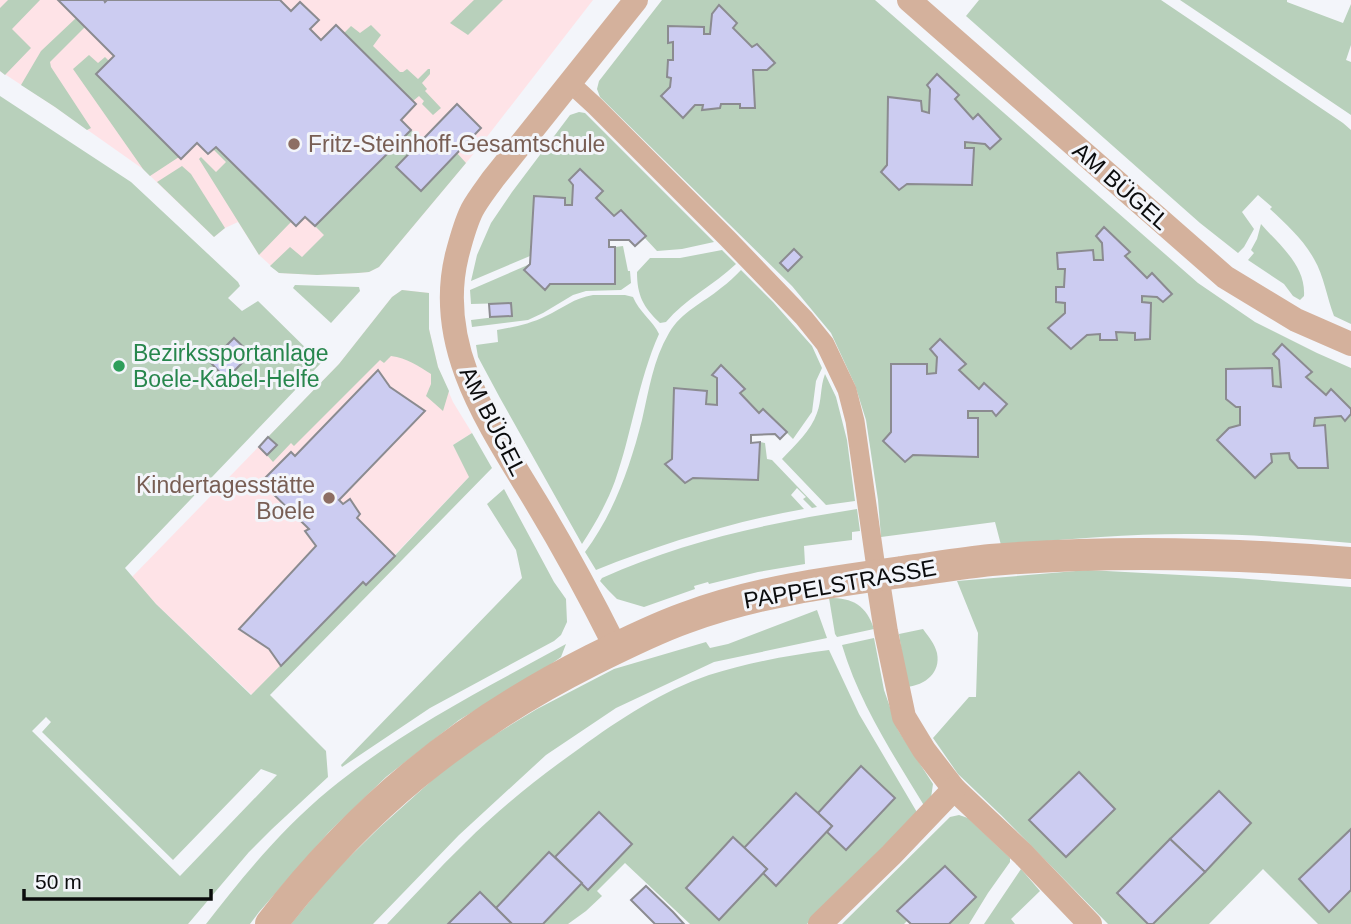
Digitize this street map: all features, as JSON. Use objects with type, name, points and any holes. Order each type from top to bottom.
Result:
[{"type":"street","name":"AM BÜGEL","points":[[617,648],[570,559],[477,400],[464,370],[454,331],[453,271],[472,210],[493,179],[636,0]]},
{"type":"street","name":"AM BÜGEL","points":[[909,0],[1225,276],[1296,320],[1351,344]]},
{"type":"street","points":[[570,83],[727,239],[804,318],[825,344],[847,390],[855,421],[886,632],[904,717],[924,750],[954,789],[1023,854],[1090,924]]},
{"type":"street","name":"PAPPELSTRASSE","points":[[271,924],[312,873],[371,811],[454,742],[552,680],[683,618],[736,602],[819,583],[989,560],[1089,554],[1160,554],[1272,556],[1351,563]]},
{"type":"street","points":[[820,924],[954,789]]},
{"type":"shaded area","name":"Fritz-Steinhoff-Gesamtschule","points":[[0,0],[593,0],[476,151],[379,267],[369,272],[317,275],[279,273],[259,255],[238,222],[214,237],[143,169],[0,71]]},
{"type":"shaded area","name":"Kindertagesstätte Boele","points":[[402,290],[429,293],[429,329],[438,367],[453,402],[472,433],[453,445],[470,476],[366,585],[363,582],[252,695],[156,604],[132,577],[339,364],[392,297]]},
{"type":"green space","points":[[8,0],[40,0],[12,29],[31,48],[5,75],[0,71],[0,8]]},
{"type":"green space","points":[[474,0],[503,0],[468,35],[450,23]]},
{"type":"green space","points":[[662,0],[875,0],[1198,283],[1255,322],[1351,368],[1351,409],[1331,390],[1326,395],[1306,377],[1312,371],[1283,344],[1273,354],[1279,360],[1281,387],[1273,386],[1271,368],[1226,369],[1226,399],[1240,407],[1240,425],[1229,428],[1217,440],[1255,478],[1272,462],[1271,454],[1289,453],[1290,459],[1298,467],[1328,468],[1325,426],[1314,426],[1315,418],[1341,416],[1345,421],[1351,414],[1351,543],[1219,534],[1175,534],[1001,545],[995,522],[881,537],[866,420],[855,385],[831,333],[792,286],[600,97],[597,89],[599,81]],"holes":[[[719,5],[737,23],[733,28],[752,47],[757,44],[774,63],[753,70],[754,108],[741,108],[740,104],[721,104],[720,108],[703,110],[703,105],[695,105],[682,118],[661,96],[670,87],[671,78],[667,76],[668,60],[673,60],[673,42],[668,42],[668,26],[703,27],[704,34],[710,34],[712,14]],[[937,74],[959,95],[955,99],[973,119],[978,114],[1001,139],[990,149],[985,144],[965,142],[965,148],[973,148],[972,185],[907,184],[899,190],[881,172],[887,165],[888,98],[921,101],[922,111],[929,113],[930,89],[927,85]],[[1104,227],[1129,251],[1125,256],[1147,278],[1152,274],[1172,294],[1163,302],[1157,297],[1142,296],[1142,302],[1151,304],[1150,339],[1135,340],[1135,333],[1116,332],[1117,340],[1100,340],[1100,334],[1087,335],[1071,349],[1049,328],[1065,313],[1065,303],[1056,302],[1056,288],[1064,287],[1065,269],[1058,268],[1093,250],[1094,260],[1103,260],[1102,243],[1097,236]],[[939,339],[965,364],[959,370],[979,389],[996,415],[992,411],[968,411],[968,418],[978,418],[978,457],[913,455],[883,441],[891,432],[891,365],[927,364],[927,374],[936,373],[937,357],[930,349]]]},
{"type":"green space","points":[[979,0],[1161,0],[1343,123],[1351,130],[1351,324],[1334,316],[1314,259],[1299,238],[1270,209],[1272,207],[1258,195],[1242,212],[1254,229],[1238,253],[1200,223],[966,16]]},
{"type":"green space","points":[[1180,0],[1287,0],[1343,23],[1351,4],[1351,45],[1346,60],[1351,62],[1351,115]]},
{"type":"green space","points":[[76,18],[85,27],[50,62],[91,128],[87,130],[21,85],[41,51]]},
{"type":"green space","points":[[371,25],[381,35],[373,46],[400,72],[407,69],[418,79],[430,69],[430,74],[422,83],[427,89],[425,91],[441,108],[433,115],[422,104],[424,101],[419,96],[413,101],[344,33],[351,26],[360,33]]},
{"type":"green space","points":[[89,55],[98,63],[105,57],[109,61],[179,157],[150,176],[143,169],[73,69]]},
{"type":"green space","points":[[0,96],[131,182],[238,282],[240,286],[228,298],[242,311],[258,301],[321,363],[125,568],[156,604],[251,695],[363,582],[367,585],[469,477],[453,445],[472,433],[492,468],[270,695],[326,751],[328,777],[249,852],[188,924],[0,924]],"holes":[[[46,717],[51,722],[42,732],[173,860],[261,769],[277,775],[180,876],[32,731]]]},
{"type":"green space","points":[[585,113],[714,242],[657,251],[644,237],[646,235],[621,210],[614,216],[596,198],[603,191],[580,169],[569,180],[573,185],[572,205],[565,205],[565,198],[534,196],[530,256],[471,281],[477,255],[491,223],[570,115]]},
{"type":"green space","points":[[411,130],[422,140],[396,167],[420,191],[457,153],[466,163],[379,267],[369,272],[317,275],[279,273],[270,266],[290,247],[302,257],[324,235],[315,226]]},
{"type":"green space","points":[[216,147],[291,222],[259,255],[199,159],[201,157],[216,172],[226,162],[213,149]]},
{"type":"green space","points":[[182,166],[191,174],[225,228],[214,237],[157,182]]},
{"type":"green space","points":[[1261,224],[1296,265],[1303,285],[1304,296],[1300,300],[1293,296],[1284,284],[1248,260],[1254,253],[1251,250]]},
{"type":"green space","points":[[623,246],[631,283],[621,290],[586,291],[573,295],[528,320],[472,327],[471,320],[512,315],[511,303],[471,304],[470,290],[530,264],[524,271],[544,290],[550,284],[615,284],[615,247]]},
{"type":"green space","points":[[722,250],[736,264],[682,306],[666,322],[660,323],[649,312],[638,287],[637,272],[650,258],[680,258]]},
{"type":"green space","points":[[741,270],[812,346],[822,368],[816,381],[812,412],[793,439],[763,409],[759,413],[740,393],[744,388],[721,365],[712,375],[717,378],[717,405],[706,404],[707,391],[674,389],[672,459],[685,483],[693,478],[758,480],[760,442],[765,443],[767,459],[772,460],[817,507],[812,508],[797,488],[791,495],[804,509],[698,534],[596,570],[585,552],[613,505],[626,472],[652,375],[664,343],[680,319]]},
{"type":"green space","points":[[295,285],[359,287],[360,291],[331,323],[293,288]]},
{"type":"green space","points":[[402,290],[429,293],[429,329],[438,367],[449,391],[443,411],[426,396],[431,384],[431,374],[407,360],[391,356],[384,363],[380,360],[294,446],[291,443],[273,462],[267,455],[276,445],[268,437],[339,364],[392,297]]},
{"type":"green space","points":[[593,295],[633,297],[659,334],[646,370],[615,481],[582,544],[478,357],[476,345],[498,342],[497,330],[534,321],[574,301]]},
{"type":"green space","points":[[825,374],[836,397],[847,440],[855,501],[826,505],[782,459],[811,426],[819,408]]},
{"type":"green space","points":[[504,489],[554,582],[566,599],[567,622],[561,635],[430,708],[342,767],[341,765],[522,578],[516,550],[487,504]]},
{"type":"green space","points":[[857,509],[860,531],[852,532],[852,540],[804,546],[805,564],[709,584],[708,582],[644,607],[617,599],[600,581],[633,565],[727,535],[791,520]]},
{"type":"green space","points":[[1088,570],[1351,587],[1351,829],[1299,879],[1329,912],[1351,890],[1351,924],[1318,924],[1263,869],[1209,924],[1153,924],[1251,823],[1170,839],[1117,893],[1148,924],[1108,924],[958,774],[933,738],[969,697],[976,697],[978,633],[957,581]],"holes":[[[1079,772],[1115,809],[1066,857],[1030,820]]]},
{"type":"green space","points":[[829,598],[845,599],[858,604],[867,614],[874,629],[837,637]]},
{"type":"green space","points":[[817,610],[827,638],[714,662],[616,708],[546,755],[459,835],[373,924],[291,924],[332,874],[458,757],[537,709],[614,669],[706,642],[710,648],[728,644]]},
{"type":"green space","points":[[923,629],[936,650],[937,666],[925,681],[907,687],[899,634]]},
{"type":"green space","points":[[874,638],[884,690],[898,730],[933,784],[931,798],[925,807],[868,708],[842,645]]},
{"type":"green space","points":[[566,644],[561,657],[459,720],[386,777],[329,832],[250,924],[206,924],[279,837],[312,805],[357,768],[444,711]]},
{"type":"green space","points":[[829,650],[859,714],[918,814],[807,924],[690,924],[625,863],[597,891],[602,896],[586,911],[568,924],[543,924],[582,883],[588,889],[632,844],[599,812],[555,857],[549,852],[496,908],[480,892],[448,924],[387,924],[478,830],[506,805],[626,716],[658,697],[709,675],[754,663]],"holes":[[[861,767],[895,798],[847,850],[827,832],[776,885],[763,873],[719,920],[686,888],[733,838],[744,848],[796,793],[818,813]]]},
{"type":"green space","points":[[959,815],[968,818],[1010,858],[1010,862],[969,924],[949,924],[897,911],[907,921],[904,924],[842,924],[950,817]]},
{"type":"green space","points":[[1021,869],[1040,891],[1011,919],[1015,924],[984,924]]},
{"type":"building","points":[[58,0],[280,0],[291,11],[300,2],[319,20],[310,29],[321,40],[336,25],[416,104],[401,120],[411,130],[315,226],[305,217],[296,226],[216,147],[208,154],[197,143],[181,159],[96,74],[114,56]]},
{"type":"building","points":[[719,5],[737,23],[733,28],[752,47],[757,44],[775,63],[767,70],[753,70],[755,108],[740,108],[740,104],[721,104],[720,108],[702,110],[703,105],[695,105],[683,118],[661,96],[670,87],[671,78],[667,77],[668,60],[673,60],[673,42],[668,43],[668,26],[704,27],[704,34],[710,34],[712,14]]},
{"type":"building","points":[[937,74],[959,95],[955,99],[973,119],[978,114],[1001,139],[990,149],[985,144],[965,142],[965,148],[974,148],[972,185],[907,184],[899,190],[881,172],[887,165],[888,97],[921,101],[922,111],[929,113],[930,89],[927,85]]},
{"type":"building","points":[[457,104],[481,128],[421,191],[396,167]]},
{"type":"building","points":[[580,169],[603,191],[596,198],[614,216],[621,210],[646,236],[635,246],[629,240],[609,240],[609,247],[615,247],[615,284],[550,284],[545,290],[524,270],[530,264],[534,196],[565,198],[565,205],[572,205],[573,185],[569,180]]},
{"type":"building","points":[[1104,227],[1130,252],[1125,256],[1147,278],[1152,273],[1172,294],[1163,302],[1157,297],[1142,296],[1142,302],[1151,303],[1150,339],[1135,340],[1135,333],[1116,332],[1117,340],[1100,340],[1100,334],[1087,335],[1071,349],[1048,328],[1065,313],[1065,303],[1056,302],[1056,287],[1064,287],[1065,269],[1058,269],[1057,253],[1093,250],[1094,260],[1103,260],[1102,243],[1096,236]]},
{"type":"building","points":[[794,249],[802,257],[788,271],[780,263]]},
{"type":"building","points":[[511,303],[512,316],[490,317],[489,304]]},
{"type":"building","points":[[234,338],[251,354],[226,379],[210,362]]},
{"type":"building","points":[[940,339],[966,364],[959,370],[979,389],[984,383],[1007,404],[996,416],[992,411],[968,411],[968,418],[978,418],[978,457],[913,455],[905,462],[883,441],[891,432],[891,364],[927,364],[927,374],[936,373],[937,357],[930,349]]},
{"type":"building","points":[[1282,344],[1312,372],[1306,377],[1326,395],[1331,389],[1351,409],[1351,414],[1345,421],[1341,416],[1315,418],[1314,426],[1325,425],[1328,468],[1298,468],[1290,459],[1289,453],[1271,454],[1272,462],[1255,478],[1217,440],[1229,428],[1240,425],[1240,407],[1226,399],[1226,369],[1272,368],[1273,386],[1281,387],[1279,360],[1273,354]]},
{"type":"building","points":[[721,365],[745,389],[740,393],[759,413],[763,409],[787,432],[780,439],[775,434],[751,435],[751,443],[760,442],[758,480],[693,478],[685,483],[665,464],[672,459],[674,388],[707,391],[706,404],[717,405],[717,378],[712,375]]},
{"type":"building","points":[[378,370],[390,387],[425,411],[339,500],[343,504],[350,499],[360,514],[357,518],[395,556],[366,585],[363,582],[281,666],[269,649],[239,629],[316,546],[305,531],[309,529],[261,482],[291,452],[295,456]]},
{"type":"building","points":[[268,437],[277,445],[267,455],[259,447]]},
{"type":"building","points":[[861,766],[895,798],[846,850],[827,832],[832,826],[818,813]]},
{"type":"building","points":[[1079,772],[1115,809],[1066,857],[1029,820]]},
{"type":"building","points":[[1219,791],[1251,823],[1205,872],[1170,839]]},
{"type":"building","points":[[796,793],[832,826],[776,886],[763,873],[767,869],[744,848]]},
{"type":"building","points":[[599,812],[632,844],[588,890],[555,857]]},
{"type":"building","points":[[1351,829],[1351,890],[1329,912],[1299,879]]},
{"type":"building","points":[[733,837],[767,869],[719,920],[686,888]]},
{"type":"building","points":[[1170,839],[1205,872],[1153,924],[1148,924],[1117,893]]},
{"type":"building","points":[[549,852],[582,883],[543,924],[512,924],[496,908]]},
{"type":"building","points":[[945,866],[976,897],[949,924],[911,924],[897,911]]},
{"type":"building","points":[[646,886],[684,924],[655,924],[631,900]]},
{"type":"building","points":[[480,892],[512,924],[448,924]]},
{"type":"place","name":"Fritz-Steinhoff-Gesamtschule","points":[[294,144]]},
{"type":"place","name":"Bezirkssportanlage Boele-Kabel-Helfe","points":[[119,366]]},
{"type":"place","name":"Kindertagesstätte Boele","points":[[329,498]]}]
